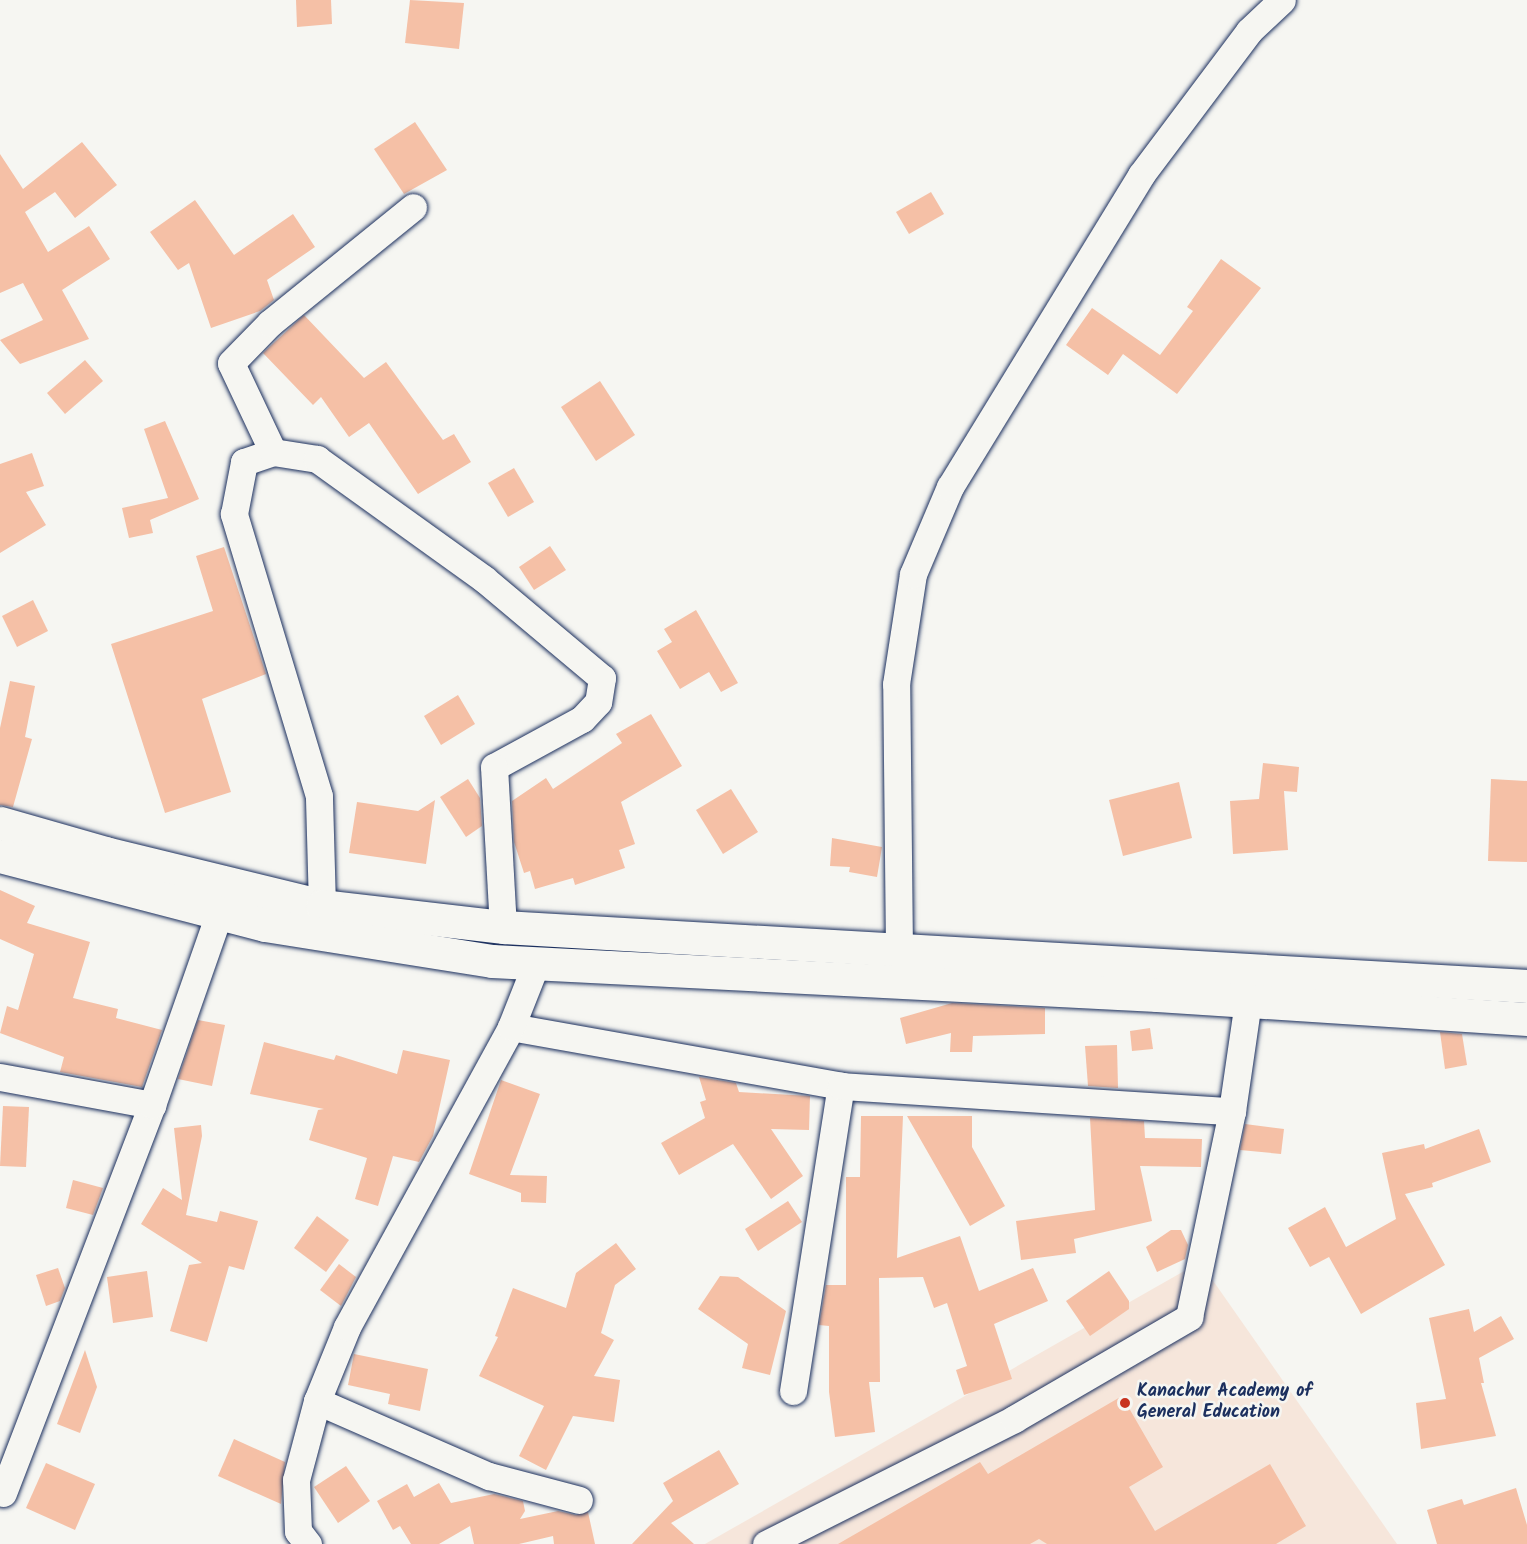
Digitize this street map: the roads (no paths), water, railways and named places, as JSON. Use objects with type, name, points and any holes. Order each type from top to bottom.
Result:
[{"type":"main road","points":[[0,823],[194,876],[322,906],[503,927],[899,951],[1160,980],[1248,1001],[1527,1020]]},
{"type":"main road","points":[[0,856],[219,914],[376,945],[536,964],[629,969],[1527,986]]},
{"type":"main road","points":[[629,969],[633,935]]},
{"type":"street","points":[[899,951],[896,684],[913,574],[950,487],[1141,176],[1249,31],[1282,0]]},
{"type":"street","points":[[273,452],[231,363],[270,323],[413,207]]},
{"type":"street","points":[[322,906],[319,796],[234,514],[244,462],[273,452],[317,459],[484,579],[602,678],[598,702],[582,719],[494,767],[503,927]]},
{"type":"street","points":[[3,1493],[152,1106],[219,914]]},
{"type":"street","points":[[308,1544],[298,1530],[296,1480],[317,1401],[347,1327],[511,1028],[536,964]]},
{"type":"street","points":[[766,1544],[1014,1419],[1189,1317],[1232,1112],[1248,1001]]},
{"type":"street","points":[[511,1028],[841,1086],[1232,1112]]},
{"type":"street","points":[[0,1077],[152,1106]]},
{"type":"street","points":[[793,1391],[841,1086]]},
{"type":"street","points":[[317,1401],[489,1476],[579,1500]]},
{"type":"place","name":"Kanachur Academy of General Education","points":[[1125,1403]]}]
